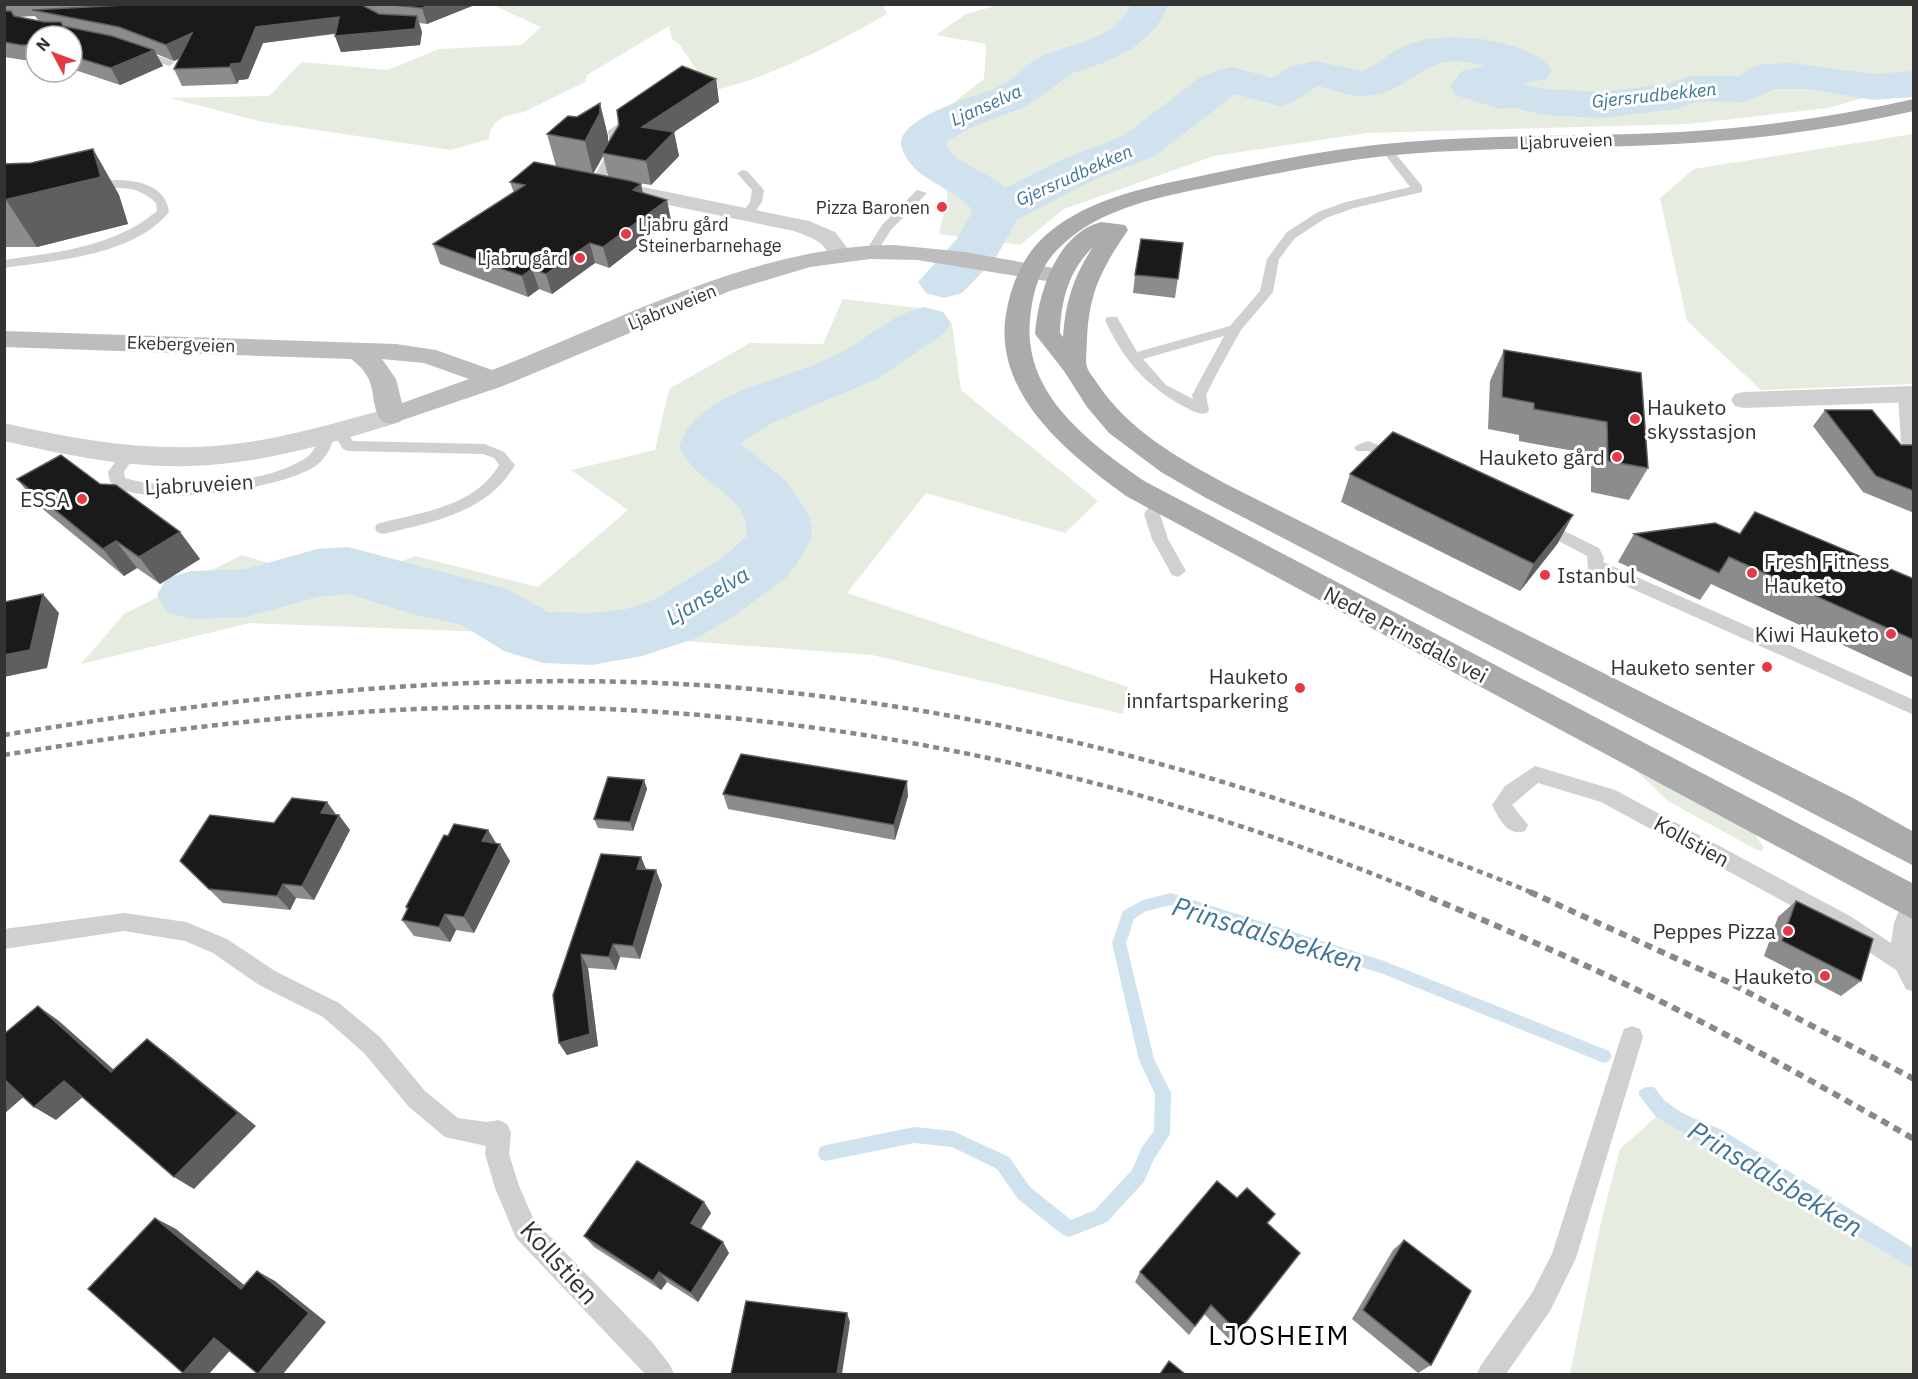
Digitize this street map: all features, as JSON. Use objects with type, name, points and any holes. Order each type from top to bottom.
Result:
[{"type":"main road","name":"Ljabruveien","points":[[1029,271],[1056,238],[1100,210],[1139,196],[1298,161],[1387,150],[1480,144],[1740,135],[1804,127],[1914,105]]},
{"type":"main road","name":"Ljabruveien","points":[[391,416],[494,380],[740,280],[795,263],[871,252],[942,256],[1059,276],[1066,261],[1082,243],[1100,229],[1218,179]]},
{"type":"main road","name":"Ljabruveien","points":[[1074,367],[1075,317],[1086,277],[1100,250],[1130,215]]},
{"type":"main road","name":"Nedre Prinsdals vei","points":[[1029,271],[1021,293],[1016,330],[1021,357],[1029,380],[1055,422],[1076,445],[1108,470],[1160,502],[1913,902]]},
{"type":"main road","name":"Nedre Prinsdals vei","points":[[1059,276],[1048,312],[1047,334],[1074,367],[1096,401],[1119,427],[1178,470],[1559,668],[1840,809],[1914,850]]},
{"type":"main road","name":"Ekebergveien","points":[[4,339],[357,352],[396,350],[441,358],[494,380]]},
{"type":"main road","points":[[357,352],[371,361],[383,375],[391,416]]},
{"type":"street","points":[[574,179],[748,213],[820,232],[827,237],[840,255]]},
{"type":"street","points":[[1743,400],[1909,394]]},
{"type":"street","name":"Ljabruveien","points":[[4,432],[61,445],[164,457],[208,455],[333,432],[391,416]]},
{"type":"lane","points":[[123,47],[169,63]]},
{"type":"lane","points":[[597,183],[616,147],[614,132],[645,108]]},
{"type":"lane","points":[[1112,320],[1117,336],[1161,388],[1202,410],[1199,395],[1234,329],[1254,309],[1266,291],[1273,259],[1282,245],[1304,225],[1350,205],[1418,189],[1387,150]]},
{"type":"lane","points":[[743,173],[758,190],[756,202],[748,213]]},
{"type":"lane","points":[[4,264],[56,256],[113,241],[153,223],[163,212],[162,202],[154,193],[132,182],[80,188]]},
{"type":"lane","points":[[871,252],[886,228],[921,193]]},
{"type":"lane","points":[[1133,357],[1234,329]]},
{"type":"lane","points":[[1909,394],[1908,442],[1914,452]]},
{"type":"lane","points":[[333,432],[348,446],[485,449],[499,455],[507,465],[502,478],[458,507],[429,518],[383,528]]},
{"type":"lane","points":[[1362,448],[1368,446],[1419,466]]},
{"type":"lane","points":[[1160,502],[1152,514],[1160,539],[1178,571]]},
{"type":"lane","points":[[1520,515],[1586,547],[1596,558],[1594,564],[1914,708]]},
{"type":"lane","name":"Kollstien","points":[[1518,825],[1508,817],[1502,805],[1506,797],[1535,774],[1608,796],[1843,923],[1903,963]]},
{"type":"lane","points":[[1913,902],[1901,931],[1903,963],[1914,982]]},
{"type":"lane","name":"Kollstien","points":[[4,939],[124,922],[158,925],[186,932],[220,946],[267,978],[331,1010],[372,1045],[417,1099],[453,1129],[487,1134],[499,1132],[497,1154],[507,1188],[525,1229],[643,1352],[661,1374]]},
{"type":"lane","points":[[1490,1374],[1541,1302],[1563,1258],[1620,1084],[1632,1037]]},
{"type":"shaded area","points":[[882,4],[887,14],[846,37],[778,69],[711,91],[679,44],[672,39],[669,26],[587,75],[585,82],[524,112],[505,116],[496,122],[490,131],[489,139],[451,150],[263,122],[170,98],[269,96],[302,62],[388,70],[439,49],[522,45],[541,27],[493,5]]},
{"type":"shaded area","points":[[999,5],[1913,5],[1913,84],[1828,108],[1688,124],[1367,133],[1214,156],[1064,209],[1020,245],[939,234],[948,194],[908,138],[984,79],[986,44],[936,35],[966,14]]},
{"type":"shaded area","points":[[1913,134],[1913,384],[1761,390],[1687,321],[1660,198],[1694,169]]},
{"type":"shaded area","points":[[843,299],[919,308],[952,324],[961,390],[1098,501],[1065,533],[926,493],[847,593],[1128,687],[1123,714],[872,655],[645,638],[250,623],[81,664],[124,614],[242,555],[341,585],[415,556],[538,587],[628,510],[571,470],[655,450],[669,389],[750,343],[823,344]]},
{"type":"shaded area","points":[[1628,763],[1759,832],[1756,836],[1764,848],[1762,851],[1755,849],[1668,801]]},
{"type":"shaded area","points":[[1656,1117],[1913,1269],[1913,1374],[1570,1374],[1601,1222],[1620,1149]]},
{"type":"water","points":[[1646,1087],[1654,1087],[1665,1101],[1682,1113],[1722,1130],[1913,1248],[1913,1269],[1656,1117],[1639,1095],[1639,1091]]},
{"type":"building","points":[[143,4],[360,4],[379,14],[417,16],[415,29],[335,36],[339,17],[256,27],[241,63],[231,64],[230,67],[174,69],[192,33],[166,45],[119,27],[32,10]]},
{"type":"building","points":[[384,4],[431,4],[422,8]]},
{"type":"building","points":[[4,11],[11,11],[14,16],[44,22],[61,22],[62,24],[24,24],[24,45],[4,42]]},
{"type":"building","points":[[84,30],[112,36],[154,50],[111,68],[84,60]]},
{"type":"building","points":[[682,66],[716,79],[642,127],[674,132],[646,161],[602,153],[619,125],[617,110]]},
{"type":"building","points":[[600,103],[600,113],[585,141],[547,134],[568,116],[577,117]]},
{"type":"building","points":[[93,149],[101,177],[4,200],[4,164],[31,163]]},
{"type":"building","points":[[534,162],[631,181],[641,184],[633,190],[667,200],[603,247],[590,243],[546,274],[532,269],[522,276],[433,244],[525,185],[510,182]]},
{"type":"building","points":[[1141,239],[1183,243],[1178,279],[1135,275]]},
{"type":"building","points":[[1504,350],[1641,373],[1648,468],[1608,461],[1607,422],[1534,409],[1534,403],[1502,397]]},
{"type":"building","points":[[1825,410],[1872,410],[1901,445],[1914,445],[1914,491],[1876,476]]},
{"type":"building","points":[[1393,432],[1573,515],[1534,564],[1350,474]]},
{"type":"building","points":[[61,455],[100,484],[116,485],[180,532],[139,557],[116,541],[103,549],[17,479]]},
{"type":"building","points":[[1755,512],[1914,579],[1914,640],[1729,557],[1719,573],[1634,534],[1715,523],[1740,534]]},
{"type":"building","points":[[43,594],[30,650],[4,655],[4,602]]},
{"type":"building","points":[[741,754],[907,781],[894,825],[723,794]]},
{"type":"building","points":[[608,777],[644,780],[630,822],[594,819]]},
{"type":"building","points":[[292,798],[327,802],[321,813],[339,815],[302,886],[283,884],[277,896],[209,889],[180,861],[210,815],[274,823]]},
{"type":"building","points":[[454,824],[488,830],[482,841],[500,844],[464,917],[445,914],[439,927],[402,920],[408,908],[406,907],[444,835],[448,836]]},
{"type":"building","points":[[601,854],[641,857],[637,869],[656,870],[633,946],[613,944],[609,957],[581,954],[590,1034],[559,1043],[553,995]]},
{"type":"building","points":[[1796,901],[1873,939],[1861,981],[1782,941]]},
{"type":"building","points":[[38,1006],[111,1072],[147,1039],[238,1113],[174,1177],[64,1081],[34,1107],[4,1081],[4,1034]]},
{"type":"building","points":[[637,1161],[704,1202],[691,1223],[723,1242],[691,1293],[659,1272],[653,1281],[584,1236]]},
{"type":"building","points":[[1217,1181],[1237,1198],[1247,1188],[1275,1214],[1267,1223],[1300,1253],[1238,1332],[1211,1305],[1195,1326],[1140,1272]]},
{"type":"building","points":[[155,1218],[241,1289],[257,1271],[309,1313],[258,1374],[214,1338],[183,1373],[88,1289]]},
{"type":"building","points":[[1404,1240],[1471,1291],[1431,1365],[1363,1310]]},
{"type":"building","points":[[746,1301],[847,1313],[837,1374],[731,1374]]},
{"type":"building","points":[[1169,1361],[1185,1374],[1160,1374]]},
{"type":"waterway","name":"Ljanselva","points":[[997,211],[979,189],[935,163],[928,156],[923,138],[946,122],[1010,98],[1062,62],[1089,55],[1119,40],[1142,20],[1150,4]]},
{"type":"waterway","name":"Gjersrudbekken","points":[[997,211],[1077,170],[1139,146],[1213,88],[1231,80],[1279,93],[1304,76],[1314,73],[1327,74],[1352,83],[1371,83],[1413,58],[1440,49],[1469,50],[1499,56],[1526,65],[1531,70],[1477,80],[1471,86],[1500,96],[1515,95],[1543,102],[1601,105],[1677,96],[1691,89],[1713,87],[1744,89],[1757,84],[1765,77],[1807,76],[1887,88],[1914,84]]},
{"type":"waterway","name":"Ljanselva","points":[[944,282],[977,248],[997,211]]},
{"type":"waterway","name":"Ljanselva","points":[[191,595],[246,593],[317,573],[338,570],[368,575],[417,591],[483,606],[529,632],[543,637],[592,639],[642,631],[658,626],[694,609],[745,575],[772,551],[778,539],[780,526],[775,512],[765,497],[747,479],[713,452],[709,447],[713,435],[730,421],[753,409],[857,367],[924,323]]},
{"type":"waterway","name":"Prinsdalsbekken","points":[[826,1153],[914,1135],[953,1139],[1003,1163],[1024,1193],[1069,1229],[1101,1216],[1138,1176],[1148,1153],[1162,1134],[1163,1093],[1147,1060],[1119,943],[1128,915],[1143,906],[1171,899],[1384,968],[1604,1056]]},
{"type":"railway","points":[[4,735],[237,702],[394,687],[550,681],[629,682],[746,688],[862,702],[977,721],[1090,746],[1203,776],[1314,811],[1424,850],[1533,893]]},
{"type":"railway","points":[[4,755],[198,727],[393,710],[524,707],[639,711],[754,720],[868,736],[981,756],[1093,783],[1204,814],[1313,851],[1420,893]]},
{"type":"railway","points":[[1417,892],[1538,944],[1658,1000],[1755,1050],[1914,1139]]},
{"type":"railway","points":[[1530,892],[1728,982],[1914,1079]]},
{"type":"place","name":"Pizza Baronen","points":[[942,207]]},
{"type":"place","name":"Ljabru gård Steinerbarnehage","points":[[626,234]]},
{"type":"place","name":"Ljabru gård","points":[[580,258]]},
{"type":"place","name":"Hauketo skysstasjon","points":[[1635,419]]},
{"type":"place","name":"Hauketo gård","points":[[1617,457]]},
{"type":"place","name":"ESSA","points":[[82,499]]},
{"type":"place","name":"Fresh Fitness Hauketo","points":[[1752,573]]},
{"type":"place","name":"Istanbul","points":[[1545,575]]},
{"type":"place","name":"Kiwi Hauketo","points":[[1891,634]]},
{"type":"place","name":"Hauketo senter","points":[[1767,667]]},
{"type":"place","name":"Hauketo innfartsparkering","points":[[1300,688]]},
{"type":"place","name":"Peppes Pizza","points":[[1788,931]]},
{"type":"place","name":"Hauketo","points":[[1825,976]]},
{"type":"district","name":"LJOSHEIM","points":[[1279,1334]]}]
